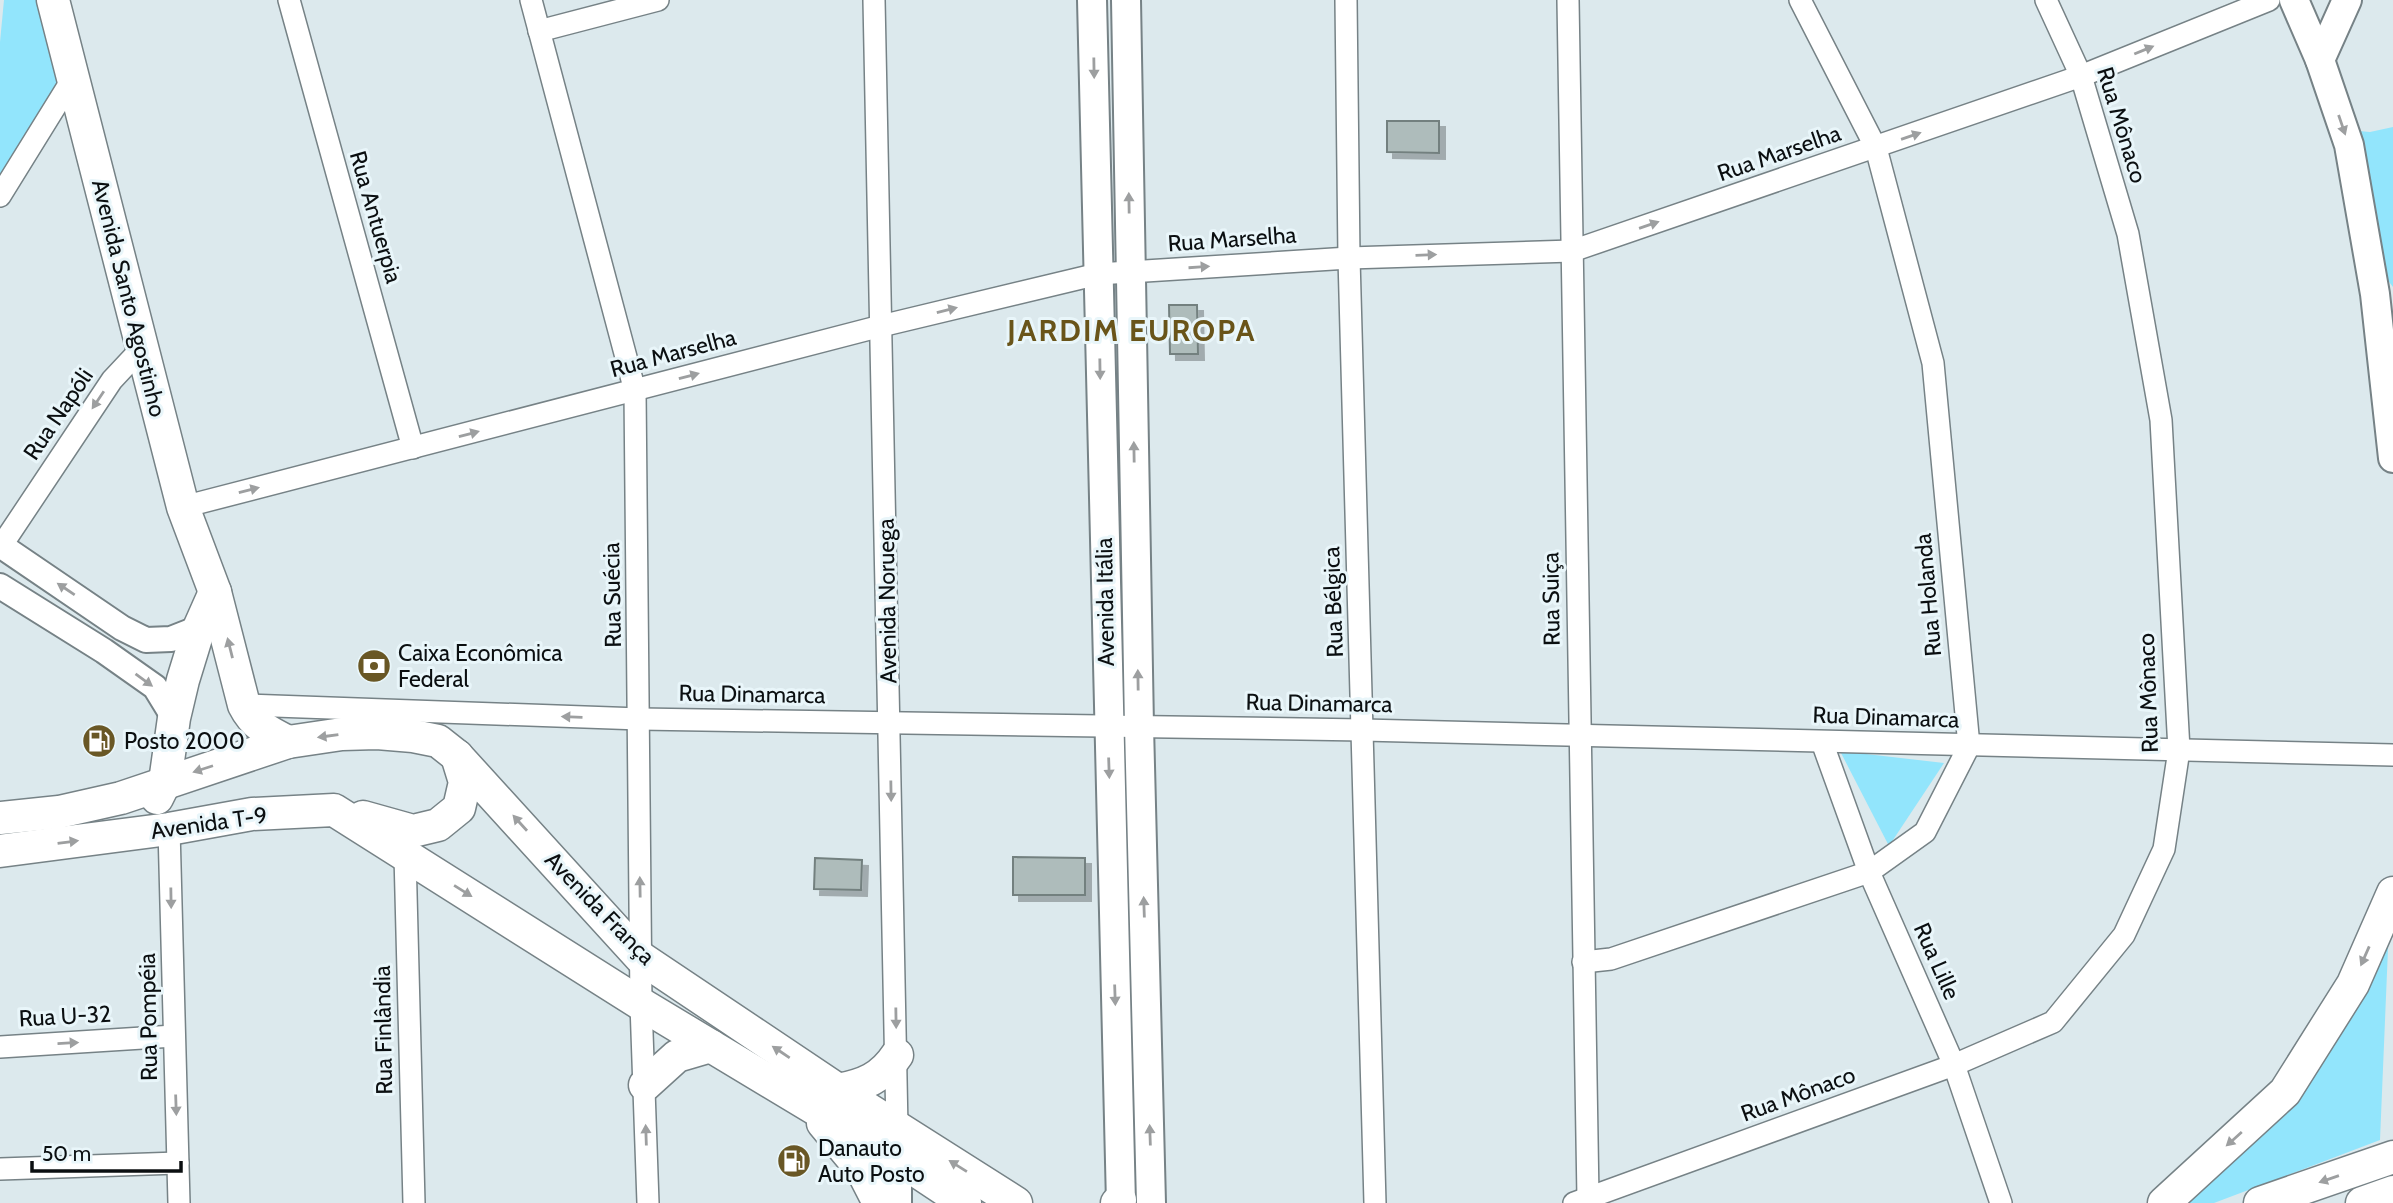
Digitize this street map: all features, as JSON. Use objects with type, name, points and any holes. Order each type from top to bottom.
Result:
[{"type":"main road","name":"Avenida Santo Agostinho","points":[[53,0],[183,507],[215,592],[244,705],[251,719],[263,729],[288,742]]},
{"type":"main road","name":"Avenida Itália","points":[[1092,0],[1119,1202]]},
{"type":"main road","name":"Avenida Itália","points":[[1125,0],[1139,726],[1152,1203]]},
{"type":"main road","points":[[2294,0],[2320,60],[2349,145],[2384,297],[2393,458]]},
{"type":"main road","points":[[2320,60],[2347,0]]},
{"type":"main road","points":[[169,829],[159,816],[157,795],[165,782],[174,718],[199,628],[215,592]]},
{"type":"main road","name":"Avenida França","points":[[288,742],[342,734],[377,733],[438,741],[457,756],[641,958],[838,1090],[965,1203]]},
{"type":"main road","name":"Avenida T-9","points":[[0,818],[58,812],[121,798],[288,742]]},
{"type":"main road","name":"Avenida T-9","points":[[0,851],[169,829],[252,814],[334,810],[413,831],[438,825],[459,808],[465,782],[457,756]]},
{"type":"main road","points":[[334,810],[405,855]]},
{"type":"main road","name":"Avenida França","points":[[405,855],[641,1004],[807,1104],[897,1143],[1016,1203]]},
{"type":"main road","points":[[2164,1203],[2285,1092],[2353,984],[2393,893]]},
{"type":"main road","points":[[645,1085],[677,1056],[711,1046]]},
{"type":"main road","points":[[838,1090],[875,1078],[888,1069],[897,1055]]},
{"type":"main road","points":[[807,1104],[862,1170],[878,1203]]},
{"type":"main road","name":"Avenida Noruega","points":[[897,1143],[897,1203]]},
{"type":"main road","points":[[2260,1203],[2393,1157]]},
{"type":"main road","points":[[2362,1203],[2393,1192]]},
{"type":"street","name":"Rua Antuerpia","points":[[289,0],[413,448]]},
{"type":"street","name":"Rua Suécia","points":[[531,0],[635,391],[641,1004],[648,1203]]},
{"type":"street","points":[[539,31],[658,0]]},
{"type":"street","name":"Avenida Noruega","points":[[874,0],[897,1143]]},
{"type":"street","name":"Rua Bélgica","points":[[1346,0],[1349,258],[1375,1203]]},
{"type":"street","name":"Rua Suiça","points":[[1568,0],[1583,962],[1581,1200]]},
{"type":"street","name":"Rua Holanda","points":[[1800,0],[1876,148],[1933,363],[1969,746]]},
{"type":"street","name":"Rua Mônaco","points":[[1581,1200],[1954,1065],[2053,1022],[2124,935],[2164,849],[2179,750],[2161,420],[2128,234],[2081,76],[2046,0]]},
{"type":"street","name":"Rua Marselha","points":[[183,507],[881,326],[1098,274],[1349,258],[1572,251],[2081,76],[2269,0]]},
{"type":"street","points":[[0,196],[73,78]]},
{"type":"street","name":"Rua Napóli","points":[[0,546],[112,380],[142,348]]},
{"type":"street","points":[[0,546],[122,628],[146,640],[171,639],[199,628]]},
{"type":"street","points":[[0,586],[104,651],[155,687],[174,718]]},
{"type":"street","name":"Rua Dinamarca","points":[[244,705],[640,719],[1363,730],[2393,755]]},
{"type":"street","name":"Rua Lille","points":[[1822,742],[1869,872],[1954,1065],[2001,1203]]},
{"type":"street","points":[[1583,962],[1611,959],[1869,872],[1925,832],[1969,746]]},
{"type":"street","name":"Rua Pompéia","points":[[169,829],[179,1203]]},
{"type":"street","name":"Rua Finlândia","points":[[405,855],[414,1203]]},
{"type":"street","name":"Rua U-32","points":[[0,1046],[174,1036]]},
{"type":"street","points":[[0,1169],[178,1163]]},
{"type":"shaded area","points":[[4,0],[41,0],[65,79],[0,177],[0,42]]},
{"type":"shaded area","points":[[2393,127],[2393,287],[2384,275],[2359,131],[2370,132]]},
{"type":"shaded area","points":[[1840,751],[1944,763],[1889,846]]},
{"type":"shaded area","points":[[2389,925],[2380,1140],[2214,1203],[2180,1203],[2228,1159]]},
{"type":"building","points":[[1387,121],[1439,121],[1439,153],[1387,152]]},
{"type":"building","points":[[1169,305],[1197,305],[1198,354],[1170,354]]},
{"type":"building","points":[[1013,857],[1085,858],[1085,895],[1013,895]]},
{"type":"building","points":[[815,858],[862,860],[861,890],[814,889]]},
{"type":"place","name":"Caixa Econômica Federal","points":[[374,666]]},
{"type":"place","name":"Posto 2000","points":[[99,741]]},
{"type":"place","name":"Danauto Auto Posto","points":[[794,1161]]},
{"type":"district","name":"JARDIM EUROPA","points":[[1132,330]]}]
